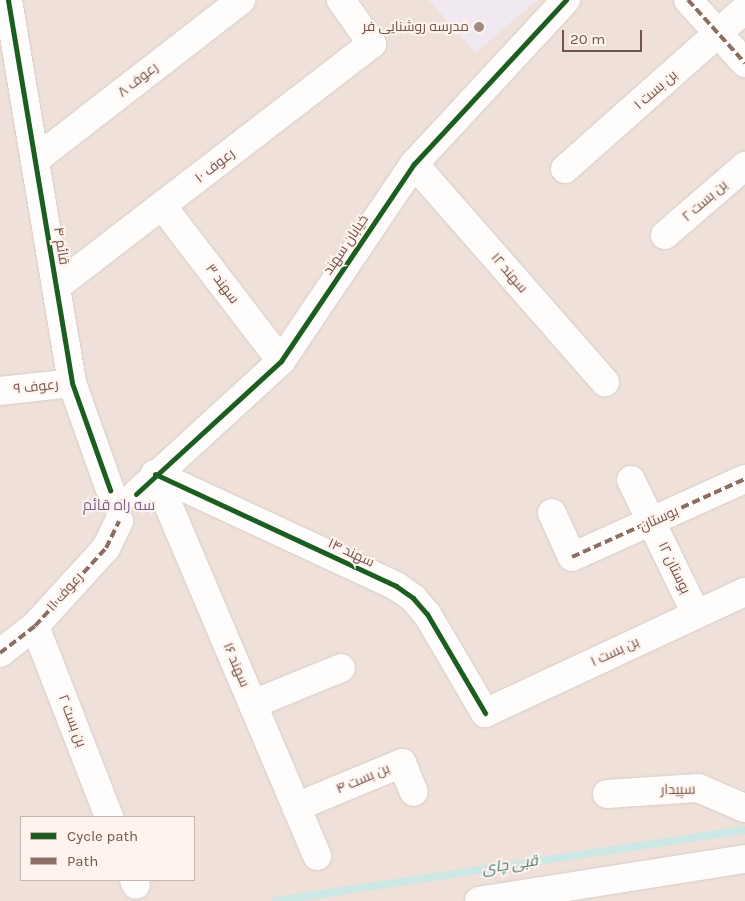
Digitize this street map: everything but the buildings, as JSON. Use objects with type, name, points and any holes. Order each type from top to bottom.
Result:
[{"type":"street","name":"رعوف ۸","points":[[35,160],[241,0]]},
{"type":"street","name":"رعوف ۱۰","points":[[56,287],[163,207],[372,44],[341,0]]},
{"type":"street","name":"خیابان سهند","points":[[123,492],[155,474],[281,361],[414,164],[566,0]]},
{"type":"street","points":[[688,0],[745,64]]},
{"type":"street","name":"قائم ۴","points":[[11,2],[72,383],[123,492]]},
{"type":"street","name":"بن بست ۱","points":[[565,169],[719,35],[745,9]]},
{"type":"street","name":"سهند ۱۲","points":[[414,164],[605,382]]},
{"type":"street","name":"بن بست ۲","points":[[665,235],[745,166]]},
{"type":"street","name":"سهند ۳","points":[[163,207],[281,361]]},
{"type":"street","name":"رعوف ۹","points":[[0,391],[72,383]]},
{"type":"street","name":"سهند ۱۶","points":[[155,474],[317,856]]},
{"type":"street","name":"سهند ۱۴","points":[[155,474],[396,586],[413,598],[427,614],[485,713]]},
{"type":"street","name":"بوستان","points":[[552,513],[572,557],[745,479]]},
{"type":"street","name":"بوستان ۱۲","points":[[631,480],[696,614]]},
{"type":"street","name":"رعوف ۱۱","points":[[0,654],[35,626],[106,548],[119,521],[105,512],[104,500],[123,492]]},
{"type":"street","name":"بن بست ۱","points":[[485,713],[745,592]]},
{"type":"street","name":"بن بست ۲","points":[[35,626],[109,816]]},
{"type":"street","points":[[253,704],[341,668]]},
{"type":"street","name":"بن بست ۴","points":[[296,807],[402,763],[414,792]]},
{"type":"street","name":"سپیدار","points":[[607,794],[698,788],[745,808]]},
{"type":"street","points":[[479,901],[745,859]]},
{"type":"shaded area","points":[[0,0],[745,0],[745,901],[0,901]]},
{"type":"shaded area","name":"مدرسه روشنایی فر","points":[[429,0],[537,0],[475,53]]},
{"type":"waterway","name":"قبی چای","points":[[275,901],[745,830]]},
{"type":"marked path","points":[[688,0],[745,63]]},
{"type":"marked path","points":[[572,557],[745,479]]},
{"type":"marked path","points":[[0,653],[35,626],[106,548],[119,521]]},
{"type":"cycle path","points":[[8,0],[72,383],[110,490]]},
{"type":"cycle path","points":[[136,494],[281,361],[414,164],[566,0]]},
{"type":"cycle path","points":[[155,474],[396,586],[413,598],[427,614],[485,713]]},
{"type":"place","name":"مدرسه روشنایی فر","points":[[479,27]]},
{"type":"district","name":"سه راه قائم","points":[[119,506]]}]
